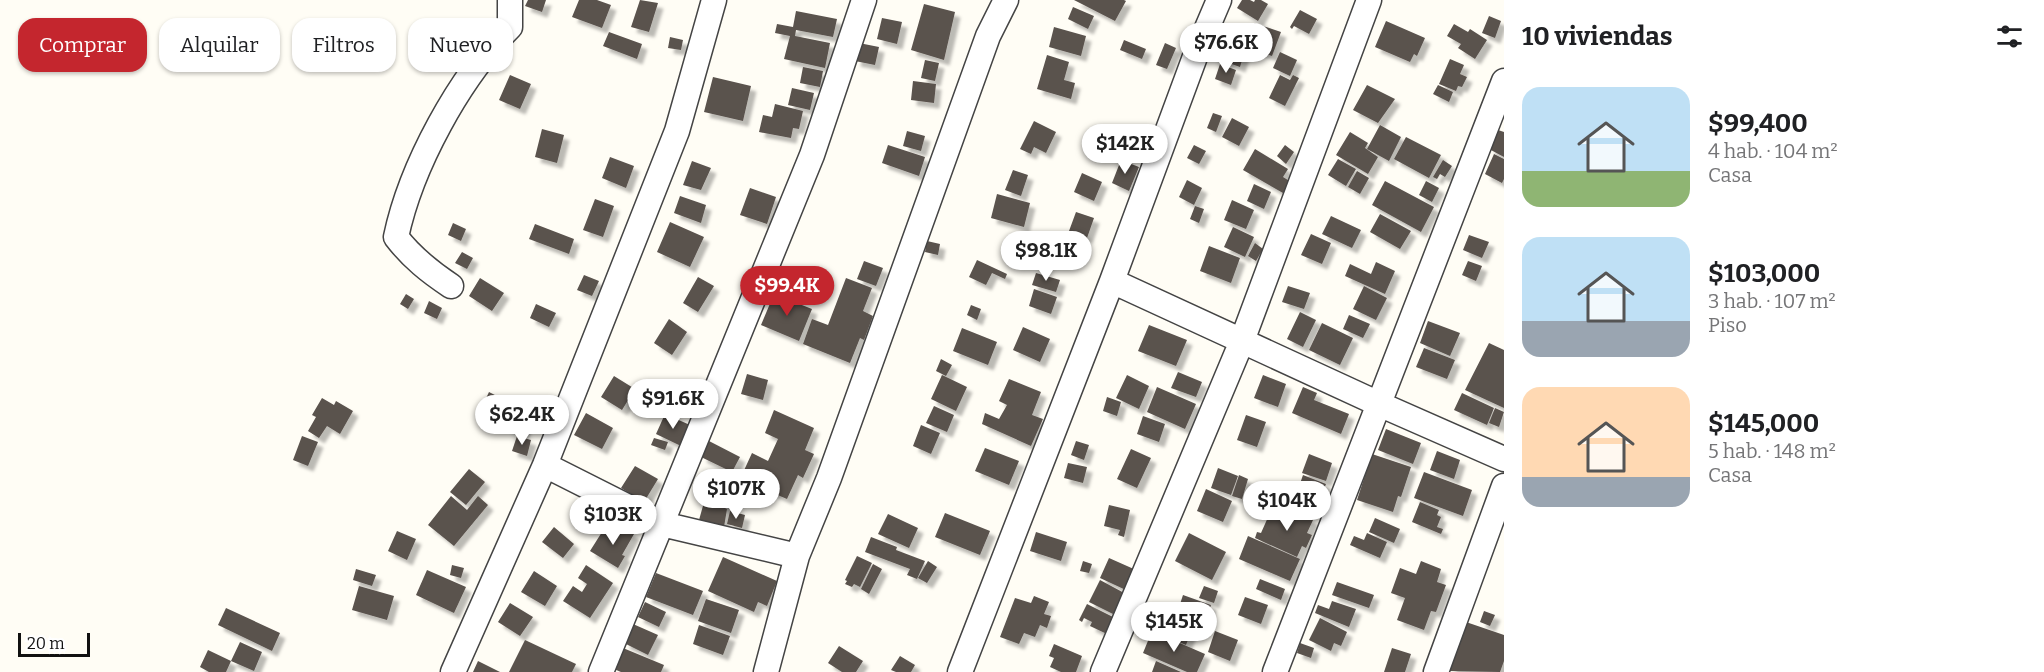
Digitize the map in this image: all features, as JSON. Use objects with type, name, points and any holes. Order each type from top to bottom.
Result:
[{"type":"street","points":[[451,286],[408,253],[396,237],[402,211],[420,165],[451,107],[490,48],[510,27],[510,0]]},
{"type":"street","points":[[453,672],[544,465],[677,130],[714,0]]},
{"type":"street","points":[[601,672],[812,155],[864,0]]},
{"type":"street","points":[[766,672],[797,556],[833,467],[988,36],[1006,0]]},
{"type":"street","points":[[960,672],[1112,281],[1196,54],[1220,0]]},
{"type":"street","points":[[1103,672],[1242,341],[1369,0]]},
{"type":"street","points":[[1275,672],[1504,81]]},
{"type":"street","points":[[1112,281],[1504,459]]},
{"type":"street","points":[[544,465],[662,524],[797,556]]},
{"type":"street","points":[[1436,672],[1504,486]]},
{"type":"building","points":[[528,0],[546,0],[542,12],[525,6]]},
{"type":"building","points":[[579,0],[597,0],[611,5],[602,28],[572,17]]},
{"type":"building","points":[[640,0],[658,3],[649,32],[631,27]]},
{"type":"building","points":[[1074,0],[1124,0],[1126,1],[1115,21]]},
{"type":"building","points":[[1242,0],[1254,2],[1261,0],[1268,4],[1258,21],[1237,8]]},
{"type":"building","points":[[924,4],[955,12],[944,60],[911,50]]},
{"type":"building","points":[[1073,7],[1094,16],[1088,29],[1068,19]]},
{"type":"building","points":[[1300,10],[1317,19],[1309,34],[1294,26],[1292,29],[1290,27]]},
{"type":"building","points":[[796,11],[837,19],[833,37],[796,30],[795,36],[830,43],[825,68],[784,59],[790,36],[775,33],[777,24],[793,27]]},
{"type":"building","points":[[1489,16],[1501,21],[1495,38],[1482,33]]},
{"type":"building","points":[[882,18],[902,22],[897,44],[877,39]]},
{"type":"building","points":[[1386,21],[1425,38],[1417,56],[1414,54],[1410,62],[1375,47]]},
{"type":"building","points":[[1254,23],[1281,32],[1272,56],[1246,47]]},
{"type":"building","points":[[1454,24],[1468,32],[1470,29],[1487,40],[1475,59],[1458,48],[1461,44],[1447,36]]},
{"type":"building","points":[[1054,27],[1086,36],[1081,56],[1049,47]]},
{"type":"building","points":[[609,32],[642,44],[637,59],[603,46]]},
{"type":"building","points":[[670,37],[683,40],[681,50],[668,48]]},
{"type":"building","points":[[1217,37],[1233,43],[1232,47],[1245,51],[1240,67],[1215,58],[1219,46],[1214,45]]},
{"type":"building","points":[[1124,40],[1146,49],[1142,59],[1120,50]]},
{"type":"building","points":[[859,43],[879,47],[875,65],[855,61]]},
{"type":"building","points":[[1165,43],[1176,48],[1167,69],[1156,65]]},
{"type":"building","points":[[1280,52],[1297,60],[1290,76],[1273,68]]},
{"type":"building","points":[[1047,55],[1069,62],[1064,80],[1075,83],[1071,99],[1037,89]]},
{"type":"building","points":[[1450,59],[1464,65],[1460,74],[1467,77],[1462,87],[1458,86],[1456,91],[1439,84]]},
{"type":"building","points":[[925,60],[939,63],[935,81],[921,78]]},
{"type":"building","points":[[1220,64],[1236,70],[1231,85],[1215,79]]},
{"type":"building","points":[[803,67],[823,71],[820,87],[800,83]]},
{"type":"building","points":[[510,75],[531,84],[520,109],[499,100]]},
{"type":"building","points":[[1280,75],[1290,80],[1293,75],[1299,78],[1285,106],[1269,98]]},
{"type":"building","points":[[713,77],[751,86],[743,121],[704,112]]},
{"type":"building","points":[[913,81],[936,84],[934,103],[911,100]]},
{"type":"building","points":[[1367,85],[1395,99],[1378,123],[1353,110]]},
{"type":"building","points":[[1438,85],[1453,92],[1449,102],[1433,94]]},
{"type":"building","points":[[792,88],[814,93],[810,110],[788,105]]},
{"type":"building","points":[[775,104],[803,111],[799,129],[793,128],[791,138],[759,132],[763,115],[772,117]]},
{"type":"building","points":[[1213,113],[1222,116],[1216,132],[1207,128]]},
{"type":"building","points":[[1232,118],[1249,127],[1239,146],[1222,137]]},
{"type":"building","points":[[1034,121],[1056,132],[1046,153],[1034,147],[1031,154],[1020,149]]},
{"type":"building","points":[[1380,125],[1401,137],[1389,161],[1367,149]]},
{"type":"building","points":[[542,129],[564,135],[557,163],[535,157]]},
{"type":"building","points":[[1498,130],[1504,132],[1504,157],[1489,149]]},
{"type":"building","points":[[907,131],[925,136],[921,151],[903,146]]},
{"type":"building","points":[[1350,132],[1368,143],[1365,148],[1378,157],[1368,174],[1336,155]]},
{"type":"building","points":[[1406,137],[1441,155],[1429,178],[1394,159]]},
{"type":"building","points":[[888,145],[925,157],[919,176],[882,163]]},
{"type":"building","points":[[1194,145],[1206,151],[1199,164],[1187,158]]},
{"type":"building","points":[[1285,145],[1294,152],[1286,164],[1277,156]]},
{"type":"building","points":[[1255,149],[1288,169],[1283,177],[1291,182],[1283,193],[1243,170]]},
{"type":"building","points":[[1494,154],[1504,159],[1502,183],[1485,174]]},
{"type":"building","points":[[610,157],[634,166],[626,188],[602,178]]},
{"type":"building","points":[[1338,159],[1356,169],[1346,186],[1328,175]]},
{"type":"building","points":[[1121,160],[1139,167],[1129,191],[1112,183]]},
{"type":"building","points":[[1443,160],[1452,166],[1445,177],[1440,174],[1437,179],[1433,177]]},
{"type":"building","points":[[692,161],[711,168],[701,190],[683,185]]},
{"type":"building","points":[[1013,170],[1028,175],[1021,196],[1005,190]]},
{"type":"building","points":[[1357,171],[1369,178],[1360,194],[1348,187]]},
{"type":"building","points":[[1082,173],[1102,182],[1094,201],[1074,192]]},
{"type":"building","points":[[1187,180],[1202,188],[1194,205],[1179,197]]},
{"type":"building","points":[[1385,181],[1434,207],[1421,232],[1372,205]]},
{"type":"building","points":[[1426,181],[1439,188],[1432,202],[1419,195]]},
{"type":"building","points":[[1254,184],[1271,192],[1264,209],[1247,201]]},
{"type":"building","points":[[750,188],[776,197],[767,224],[740,215]]},
{"type":"building","points":[[997,194],[1030,203],[1024,227],[991,218]]},
{"type":"building","points":[[680,196],[706,205],[701,223],[674,213]]},
{"type":"building","points":[[595,199],[614,206],[603,237],[583,230]]},
{"type":"building","points":[[1232,200],[1254,210],[1246,229],[1224,220]]},
{"type":"building","points":[[1195,206],[1204,209],[1199,223],[1190,219]]},
{"type":"building","points":[[1076,212],[1094,218],[1087,238],[1069,231]]},
{"type":"building","points":[[1380,214],[1411,231],[1400,249],[1370,232]]},
{"type":"building","points":[[1331,216],[1361,230],[1352,248],[1322,234]]},
{"type":"building","points":[[670,222],[704,237],[690,267],[657,252]]},
{"type":"building","points":[[453,223],[466,229],[461,241],[448,235]]},
{"type":"building","points":[[535,224],[574,239],[569,254],[529,239]]},
{"type":"building","points":[[1233,227],[1254,237],[1245,257],[1224,247]]},
{"type":"building","points":[[1311,234],[1331,243],[1322,264],[1301,255]]},
{"type":"building","points":[[1469,235],[1489,242],[1482,258],[1463,250]]},
{"type":"building","points":[[927,241],[940,244],[938,255],[925,252]]},
{"type":"building","points":[[1255,243],[1263,249],[1256,261],[1248,256]]},
{"type":"building","points":[[1209,246],[1240,258],[1231,283],[1200,271]]},
{"type":"building","points":[[462,252],[473,258],[467,269],[455,263]]},
{"type":"building","points":[[977,260],[1007,274],[1005,279],[992,273],[986,285],[969,277]]},
{"type":"building","points":[[864,261],[883,268],[876,286],[857,279]]},
{"type":"building","points":[[1468,261],[1482,266],[1476,281],[1462,275]]},
{"type":"building","points":[[1376,262],[1395,271],[1385,294],[1345,276],[1350,264],[1371,274]]},
{"type":"building","points":[[1036,273],[1060,280],[1056,292],[1032,285]]},
{"type":"building","points":[[584,275],[599,281],[592,296],[577,290]]},
{"type":"building","points":[[698,277],[714,286],[698,312],[683,303]]},
{"type":"building","points":[[480,278],[504,293],[492,311],[469,296]]},
{"type":"building","points":[[846,278],[872,288],[863,311],[873,316],[864,340],[860,338],[850,363],[803,344],[812,319],[828,325]]},
{"type":"building","points":[[1288,286],[1310,293],[1304,309],[1282,302]]},
{"type":"building","points":[[1364,286],[1387,298],[1376,320],[1353,309]]},
{"type":"building","points":[[1034,289],[1057,297],[1051,314],[1029,306]]},
{"type":"building","points":[[406,294],[414,299],[408,309],[400,304]]},
{"type":"building","points":[[774,294],[812,309],[799,341],[761,325]]},
{"type":"building","points":[[429,301],[442,308],[437,319],[424,313]]},
{"type":"building","points":[[536,304],[556,313],[549,327],[530,318]]},
{"type":"building","points":[[971,305],[981,309],[977,320],[967,315]]},
{"type":"building","points":[[1300,312],[1316,320],[1303,347],[1287,339]]},
{"type":"building","points":[[1349,315],[1370,324],[1363,338],[1343,329]]},
{"type":"building","points":[[669,319],[687,332],[672,355],[654,343]]},
{"type":"building","points":[[1428,321],[1460,333],[1450,356],[1420,343]]},
{"type":"building","points":[[1322,323],[1353,338],[1340,365],[1309,350]]},
{"type":"building","points":[[1149,325],[1187,340],[1176,366],[1138,351]]},
{"type":"building","points":[[1023,327],[1050,339],[1040,362],[1013,350]]},
{"type":"building","points":[[962,328],[997,342],[988,365],[953,351]]},
{"type":"building","points":[[1489,343],[1504,350],[1504,408],[1465,390]]},
{"type":"building","points":[[1424,348],[1455,360],[1447,379],[1416,367]]},
{"type":"building","points":[[941,359],[952,365],[946,376],[936,371]]},
{"type":"building","points":[[1178,372],[1202,382],[1196,397],[1171,388]]},
{"type":"building","points":[[747,374],[768,380],[763,400],[741,394]]},
{"type":"building","points":[[942,375],[967,387],[956,411],[931,399]]},
{"type":"building","points":[[1127,375],[1149,386],[1139,409],[1116,398]]},
{"type":"building","points":[[1263,375],[1286,384],[1278,407],[1254,398]]},
{"type":"building","points":[[614,376],[635,389],[622,410],[601,397]]},
{"type":"building","points":[[1009,379],[1041,392],[1032,415],[1043,419],[1031,446],[982,424],[985,413],[999,419],[1007,405],[999,401]]},
{"type":"building","points":[[1157,387],[1196,404],[1185,429],[1147,412]]},
{"type":"building","points":[[1303,387],[1317,393],[1314,400],[1349,414],[1341,434],[1292,413]]},
{"type":"building","points":[[489,392],[532,414],[522,434],[479,413]]},
{"type":"building","points":[[1462,393],[1494,408],[1487,425],[1454,410]]},
{"type":"building","points":[[1107,397],[1121,402],[1117,416],[1103,411]]},
{"type":"building","points":[[322,398],[334,405],[336,401],[353,411],[340,434],[327,426],[319,438],[308,431],[316,417],[312,415]]},
{"type":"building","points":[[934,406],[954,415],[947,432],[926,423]]},
{"type":"building","points":[[1495,408],[1504,412],[1499,427],[1489,423]]},
{"type":"building","points":[[774,410],[814,428],[805,450],[814,454],[803,478],[798,475],[787,499],[740,479],[752,453],[768,461],[778,439],[765,433]]},
{"type":"building","points":[[586,413],[613,428],[602,449],[574,435]]},
{"type":"building","points":[[665,414],[690,425],[681,446],[656,434]]},
{"type":"building","points":[[1246,415],[1266,422],[1257,447],[1237,440]]},
{"type":"building","points":[[1143,416],[1165,424],[1159,442],[1137,434]]},
{"type":"building","points":[[921,425],[940,433],[931,454],[913,446]]},
{"type":"building","points":[[1386,429],[1421,443],[1413,464],[1378,450]]},
{"type":"building","points":[[302,436],[318,442],[308,466],[293,460]]},
{"type":"building","points":[[517,436],[531,440],[527,456],[512,451]]},
{"type":"building","points":[[654,438],[668,442],[665,450],[651,445]]},
{"type":"building","points":[[709,441],[740,457],[732,472],[701,457]]},
{"type":"building","points":[[1076,441],[1089,445],[1084,460],[1071,455]]},
{"type":"building","points":[[985,448],[1019,461],[1009,485],[975,471]]},
{"type":"building","points":[[1131,449],[1151,458],[1137,488],[1117,479]]},
{"type":"building","points":[[1437,451],[1460,460],[1454,479],[1430,470]]},
{"type":"building","points":[[1309,454],[1332,463],[1326,481],[1302,473]]},
{"type":"building","points":[[1372,454],[1411,467],[1401,497],[1398,496],[1393,512],[1357,500]]},
{"type":"building","points":[[1068,463],[1087,467],[1083,483],[1064,478]]},
{"type":"building","points":[[635,466],[658,479],[644,502],[621,488]]},
{"type":"building","points":[[1218,468],[1238,476],[1231,495],[1211,488]]},
{"type":"building","points":[[469,469],[485,482],[466,505],[450,492]]},
{"type":"building","points":[[1424,472],[1472,490],[1463,516],[1414,498]]},
{"type":"building","points":[[1239,475],[1248,479],[1242,499],[1232,496]]},
{"type":"building","points":[[1303,475],[1326,484],[1316,509],[1294,501]]},
{"type":"building","points":[[710,481],[739,489],[736,501],[727,499],[724,527],[699,520]]},
{"type":"building","points":[[1206,489],[1232,501],[1223,522],[1197,511]]},
{"type":"building","points":[[451,496],[467,510],[478,496],[488,505],[454,546],[428,525]]},
{"type":"building","points":[[1420,502],[1439,510],[1437,515],[1441,517],[1437,527],[1443,529],[1441,534],[1412,522]]},
{"type":"building","points":[[1109,505],[1130,510],[1124,537],[1118,535],[1120,530],[1104,526]]},
{"type":"building","points":[[1288,508],[1313,520],[1307,533],[1312,535],[1306,548],[1302,546],[1297,557],[1255,538],[1257,532],[1261,533],[1269,515],[1282,521]]},
{"type":"building","points":[[730,511],[745,515],[742,528],[727,524]]},
{"type":"building","points":[[945,513],[990,531],[980,555],[935,537]]},
{"type":"building","points":[[888,514],[918,528],[909,548],[878,534]]},
{"type":"building","points":[[1375,518],[1400,529],[1394,543],[1369,532]]},
{"type":"building","points":[[618,525],[634,534],[622,555],[625,556],[618,568],[590,551],[602,532],[611,537]]},
{"type":"building","points":[[554,527],[574,544],[563,558],[542,542]]},
{"type":"building","points":[[397,531],[416,539],[407,560],[388,551]]},
{"type":"building","points":[[1036,532],[1067,542],[1061,561],[1030,551]]},
{"type":"building","points":[[1189,533],[1226,552],[1212,580],[1175,561]]},
{"type":"building","points":[[1367,533],[1387,542],[1380,558],[1350,545],[1354,536],[1364,540]]},
{"type":"building","points":[[1248,536],[1300,559],[1290,581],[1239,559]]},
{"type":"building","points":[[871,537],[925,561],[917,579],[907,575],[910,569],[865,552]]},
{"type":"building","points":[[857,556],[872,563],[860,587],[854,584],[852,587],[845,584],[847,581],[845,580]]},
{"type":"building","points":[[723,557],[777,581],[767,606],[758,602],[754,612],[708,591]]},
{"type":"building","points":[[1109,558],[1136,570],[1128,591],[1100,578]]},
{"type":"building","points":[[928,561],[937,567],[927,583],[918,578]]},
{"type":"building","points":[[1083,561],[1092,564],[1089,573],[1080,571]]},
{"type":"building","points":[[1421,561],[1441,569],[1437,582],[1446,585],[1436,612],[1431,611],[1424,630],[1397,620],[1405,598],[1391,593],[1400,568],[1416,574]]},
{"type":"building","points":[[873,564],[882,569],[869,594],[861,589]]},
{"type":"building","points":[[452,565],[464,568],[461,578],[450,575]]},
{"type":"building","points":[[586,565],[613,583],[590,618],[563,601],[573,586],[582,592],[587,584],[578,578]]},
{"type":"building","points":[[356,569],[376,575],[372,586],[353,580]]},
{"type":"building","points":[[427,570],[466,587],[454,613],[416,595]]},
{"type":"building","points":[[534,571],[557,586],[545,606],[521,592]]},
{"type":"building","points":[[656,573],[703,591],[693,615],[646,597]]},
{"type":"building","points":[[1260,579],[1285,589],[1281,600],[1256,589]]},
{"type":"building","points":[[1100,580],[1126,594],[1115,615],[1089,602]]},
{"type":"building","points":[[1337,582],[1374,595],[1369,608],[1332,595]]},
{"type":"building","points":[[359,586],[394,596],[387,620],[352,610]]},
{"type":"building","points":[[1204,586],[1218,591],[1214,603],[1199,598]]},
{"type":"building","points":[[1183,595],[1211,605],[1207,617],[1179,607]]},
{"type":"building","points":[[1034,596],[1049,602],[1044,614],[1051,616],[1047,628],[1040,625],[1035,637],[1024,633],[1019,644],[1000,637],[1015,598],[1031,603]]},
{"type":"building","points":[[1245,597],[1268,605],[1261,624],[1238,615]]},
{"type":"building","points":[[706,599],[739,610],[731,633],[698,621]]},
{"type":"building","points":[[1332,601],[1356,609],[1349,627],[1315,613],[1318,605],[1329,609]]},
{"type":"building","points":[[645,602],[666,612],[659,627],[638,617]]},
{"type":"building","points":[[510,603],[533,617],[520,636],[498,622]]},
{"type":"building","points":[[1087,604],[1115,618],[1107,634],[1090,626],[1092,622],[1084,618],[1082,622],[1079,620]]},
{"type":"building","points":[[226,608],[280,633],[272,651],[218,625]]},
{"type":"building","points":[[1166,608],[1191,618],[1189,623],[1194,625],[1186,645],[1156,632]]},
{"type":"building","points":[[1484,611],[1495,615],[1490,626],[1480,622]]},
{"type":"building","points":[[1320,618],[1347,632],[1341,646],[1334,643],[1331,651],[1309,640]]},
{"type":"building","points":[[1466,622],[1504,635],[1504,661],[1500,672],[1449,671]]},
{"type":"building","points":[[633,624],[658,635],[648,655],[624,643]]},
{"type":"building","points":[[699,625],[730,636],[723,655],[693,644]]},
{"type":"building","points":[[1152,631],[1205,654],[1197,672],[1187,672],[1143,653]]},
{"type":"building","points":[[1215,631],[1238,640],[1230,661],[1208,652]]},
{"type":"building","points":[[525,640],[576,664],[572,672],[509,672]]},
{"type":"building","points":[[240,642],[262,652],[254,671],[231,661]]},
{"type":"building","points":[[1300,643],[1314,648],[1311,658],[1297,653]]},
{"type":"building","points":[[1054,644],[1082,656],[1076,672],[1061,672],[1050,667],[1054,658],[1049,656]]},
{"type":"building","points":[[839,646],[863,661],[856,672],[842,672],[828,663]]},
{"type":"building","points":[[623,648],[664,665],[661,672],[621,672],[614,669]]},
{"type":"building","points":[[1392,648],[1411,654],[1405,672],[1384,672]]},
{"type":"building","points":[[208,650],[231,661],[226,672],[209,672],[200,667]]},
{"type":"building","points":[[900,656],[915,665],[911,672],[891,670]]},
{"type":"building","points":[[478,661],[500,672],[473,672]]},
{"type":"building","points":[[1156,661],[1181,672],[1152,672]]}]
